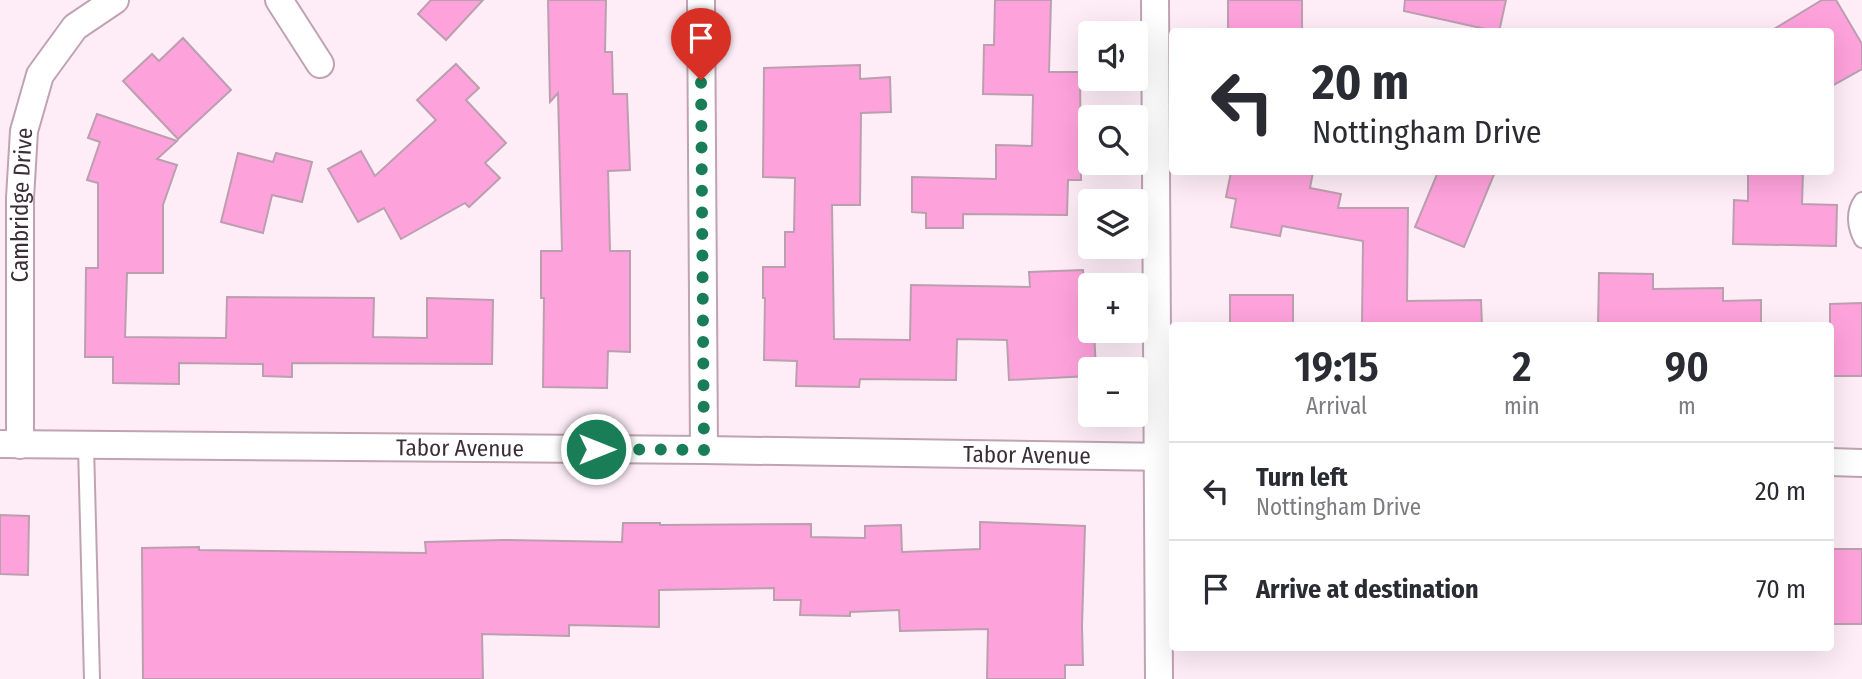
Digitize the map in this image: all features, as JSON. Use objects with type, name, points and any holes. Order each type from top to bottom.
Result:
[{"type":"street","name":"Cambridge Drive","points":[[10,444],[24,131],[40,75],[75,27],[115,0]]},
{"type":"street","points":[[279,0],[320,64]]},
{"type":"street","points":[[701,0],[704,450]]},
{"type":"street","points":[[1156,0],[1164,107],[1165,457],[1159,679]]},
{"type":"street","name":"Tabor Avenue","points":[[10,444],[1165,457]]},
{"type":"street","points":[[1834,462],[1862,463]]},
{"type":"lane","points":[[1862,200],[1857,206],[1855,227],[1862,240]]},
{"type":"lane","points":[[86,446],[92,679]]},
{"type":"building","points":[[431,0],[483,0],[446,40],[418,14]]},
{"type":"building","points":[[548,0],[606,0],[605,52],[612,52],[613,94],[627,94],[630,170],[608,171],[610,251],[630,251],[630,352],[608,351],[607,388],[543,387],[544,298],[541,298],[541,251],[562,251],[558,93],[550,102]]},
{"type":"building","points":[[995,0],[1051,0],[1049,72],[1078,72],[1080,105],[1078,105],[1078,175],[1081,175],[1081,180],[1068,180],[1067,215],[963,214],[963,228],[926,228],[926,213],[912,212],[912,177],[996,179],[996,145],[1032,146],[1033,95],[983,94],[984,45],[994,45]]},
{"type":"building","points":[[1228,0],[1302,0],[1302,28],[1228,28]]},
{"type":"building","points":[[1405,0],[1506,0],[1500,28],[1481,28],[1404,11]]},
{"type":"building","points":[[1822,0],[1836,0],[1862,44],[1862,69],[1834,85],[1834,28],[1776,28]]},
{"type":"building","points":[[183,38],[231,90],[178,139],[123,81],[152,54],[159,61]]},
{"type":"building","points":[[456,64],[479,88],[466,100],[506,143],[485,163],[500,178],[469,207],[465,203],[401,239],[384,208],[358,222],[328,169],[361,151],[375,176],[436,120],[417,100]]},
{"type":"building","points":[[860,65],[860,79],[890,77],[891,112],[861,113],[860,205],[832,205],[834,339],[910,340],[911,285],[1030,287],[1029,272],[1083,270],[1083,273],[1078,273],[1078,343],[1095,343],[1095,357],[1078,357],[1078,377],[1009,380],[1007,340],[957,339],[956,380],[860,379],[859,387],[796,386],[797,361],[764,360],[763,267],[785,267],[785,232],[794,232],[795,178],[763,177],[764,68]]},
{"type":"building","points":[[97,114],[177,141],[157,159],[177,165],[163,205],[163,273],[127,273],[125,337],[226,338],[227,297],[374,298],[373,337],[427,338],[427,298],[493,300],[492,364],[292,363],[292,377],[263,376],[263,364],[179,363],[179,384],[113,383],[113,357],[85,357],[86,268],[98,268],[98,183],[87,180],[100,142],[88,138]]},
{"type":"building","points":[[238,153],[273,162],[276,153],[312,162],[302,202],[272,195],[263,233],[221,222]]},
{"type":"building","points":[[1230,175],[1312,175],[1310,188],[1341,194],[1338,208],[1408,208],[1407,301],[1481,300],[1482,322],[1362,322],[1363,241],[1282,226],[1280,236],[1231,227],[1236,199],[1226,197]]},
{"type":"building","points":[[1437,175],[1494,175],[1464,247],[1415,227]]},
{"type":"building","points":[[1748,175],[1803,175],[1802,204],[1837,205],[1836,246],[1733,244],[1734,200],[1748,201]]},
{"type":"building","points":[[1599,273],[1653,274],[1653,289],[1723,288],[1723,301],[1761,300],[1761,322],[1598,322]]},
{"type":"building","points":[[1230,295],[1293,295],[1293,322],[1230,322]]},
{"type":"building","points":[[1862,303],[1862,376],[1834,376],[1834,322],[1830,322],[1830,304]]},
{"type":"building","points":[[0,515],[29,516],[28,575],[0,574]]},
{"type":"building","points":[[980,522],[1085,526],[1083,665],[1065,665],[1065,679],[987,679],[988,629],[900,631],[899,610],[850,612],[850,616],[800,615],[801,600],[774,600],[774,588],[659,590],[659,627],[569,625],[569,636],[482,634],[483,679],[143,679],[142,548],[426,553],[425,542],[622,542],[623,523],[660,523],[811,524],[811,537],[865,538],[865,526],[901,525],[902,552],[980,549]]},
{"type":"building","points":[[1834,549],[1862,549],[1862,624],[1834,624]]},
{"type":"route","points":[[596,449],[704,450],[701,80]]}]
